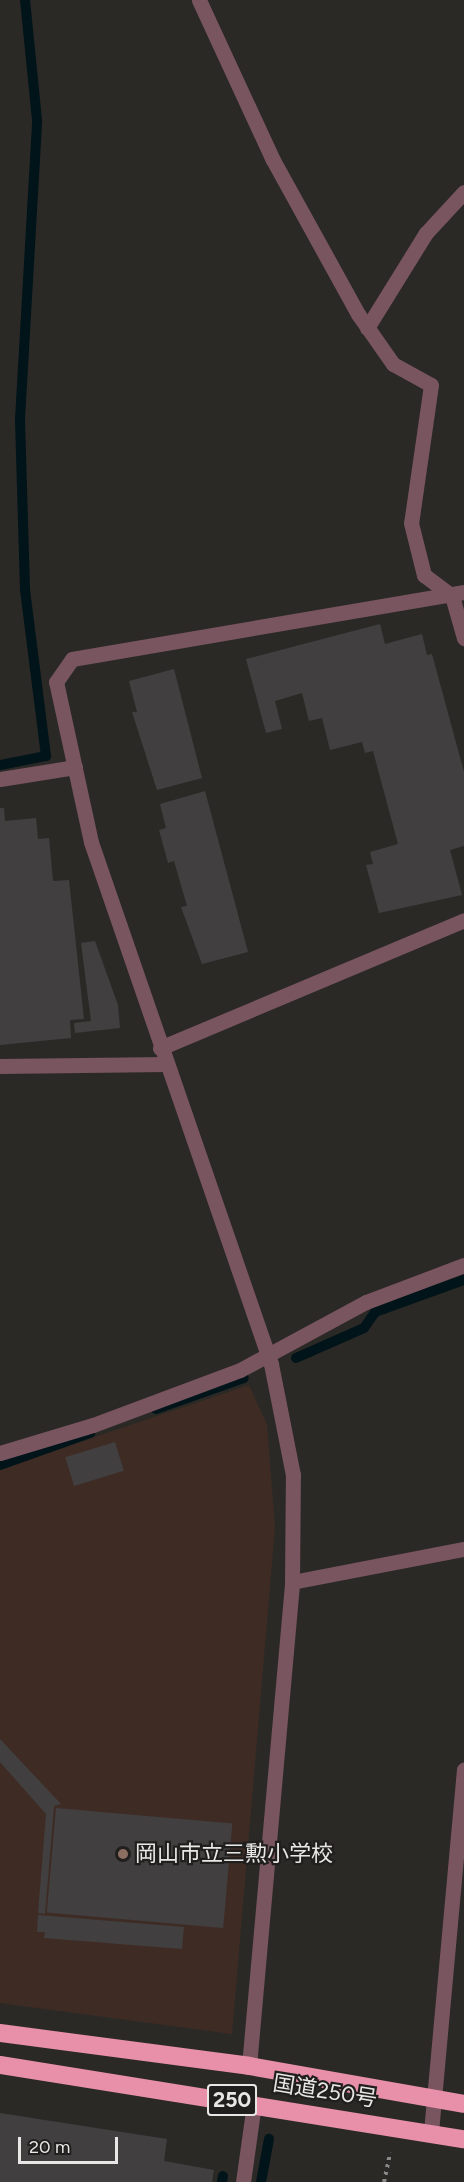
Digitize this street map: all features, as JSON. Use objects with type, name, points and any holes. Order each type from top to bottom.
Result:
[{"type":"highway","name":"国道250号","points":[[0,2033],[249,2066],[464,2104]]},
{"type":"highway","name":"国道250号","points":[[0,2065],[464,2139]]},
{"type":"street","points":[[200,0],[273,160],[367,328],[393,364],[431,386],[411,523],[424,575],[458,594]]},
{"type":"street","points":[[367,328],[426,233],[464,192]]},
{"type":"street","points":[[458,594],[464,638]]},
{"type":"street","points":[[249,2066],[292,1582],[293,1475],[266,1352],[91,842],[56,681],[72,659],[458,594]]},
{"type":"street","points":[[0,779],[75,767]]},
{"type":"street","points":[[160,1048],[464,920]]},
{"type":"street","points":[[0,1066],[166,1064]]},
{"type":"street","points":[[0,1453],[93,1425],[240,1370],[266,1352],[366,1302],[464,1265]]},
{"type":"street","points":[[292,1582],[464,1549]]},
{"type":"street","points":[[431,2132],[436,2099],[464,1770]]},
{"type":"street","points":[[243,2182],[254,2104]]},
{"type":"path","points":[[384,2182],[391,2149]]},
{"type":"shaded area","name":"岡山市立三勲小学校","points":[[249,1385],[267,1425],[275,1527],[232,2034],[0,2003],[0,1469]]},
{"type":"building","points":[[380,624],[385,644],[422,634],[427,655],[432,654],[464,772],[464,846],[450,850],[462,895],[379,913],[366,865],[373,864],[370,852],[398,844],[373,751],[365,753],[362,742],[330,750],[322,718],[309,721],[302,693],[275,701],[282,729],[266,733],[246,659]]},
{"type":"building","points":[[174,669],[202,778],[157,790],[132,712],[137,712],[129,681]]},
{"type":"building","points":[[205,791],[248,952],[202,964],[181,907],[187,906],[174,861],[168,863],[159,830],[166,828],[160,804]]},
{"type":"building","points":[[0,808],[4,808],[5,821],[36,818],[38,839],[49,838],[53,881],[69,880],[84,1019],[70,1020],[71,1038],[0,1045]]},
{"type":"building","points":[[95,941],[118,1005],[120,1028],[75,1033],[74,1023],[91,1021],[81,943]]},
{"type":"building","points":[[115,1442],[124,1471],[74,1486],[65,1457]]},
{"type":"building","points":[[0,1739],[61,1804],[54,1806],[45,1914],[38,1913],[46,1814],[0,1762]]},
{"type":"building","points":[[56,1808],[232,1823],[223,1928],[47,1913]]},
{"type":"building","points":[[38,1915],[184,1927],[182,1949],[44,1938],[45,1932],[37,1932]]},
{"type":"building","points":[[0,2113],[167,2139],[164,2161],[214,2170],[212,2182],[0,2182]]},
{"type":"waterway","points":[[0,765],[46,756],[25,589],[20,419],[37,120],[25,0]]},
{"type":"waterway","points":[[296,1358],[364,1328],[375,1312],[464,1280]]},
{"type":"waterway","points":[[156,1409],[244,1378]]},
{"type":"waterway","points":[[0,1465],[90,1433]]},
{"type":"waterway","points":[[261,2182],[269,2139]]},
{"type":"waterway","points":[[222,2182],[223,2176]]},
{"type":"place","name":"岡山市立三勲小学校","points":[[123,1854]]}]
